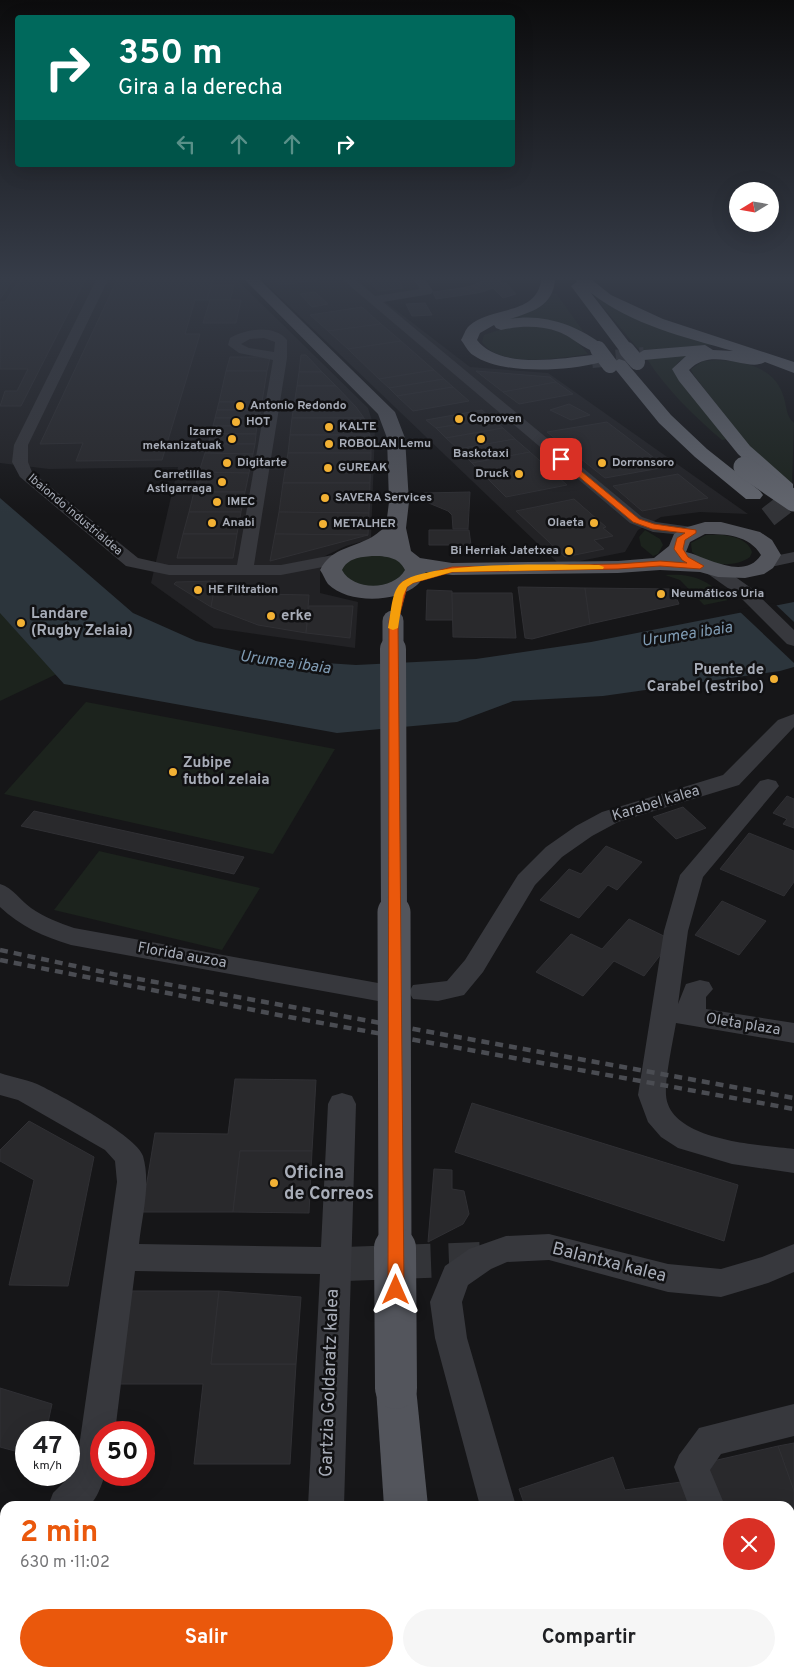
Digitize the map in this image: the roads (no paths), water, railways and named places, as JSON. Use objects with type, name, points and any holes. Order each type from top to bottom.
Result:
[{"type":"highway","points":[[489,358],[511,363],[538,364],[603,358]]},
{"type":"highway","points":[[618,358],[685,426],[701,453],[753,495],[794,520]]},
{"type":"highway","points":[[619,358],[666,394]]},
{"type":"highway","points":[[692,358],[685,362],[680,369],[685,378],[751,466],[794,501]]},
{"type":"highway","points":[[758,358],[794,368]]},
{"type":"highway","points":[[764,359],[794,387]]},
{"type":"highway","points":[[685,426],[794,493]]},
{"type":"main road","points":[[333,358],[386,412],[396,438],[399,502],[396,528],[407,571],[393,621],[396,1388],[406,1501]]},
{"type":"main road","points":[[396,528],[376,544],[347,556],[332,570],[337,581],[344,586],[362,591],[384,591],[407,571],[610,567],[660,564],[707,568]]},
{"type":"main road","points":[[660,564],[683,542],[710,528],[730,529],[763,539],[744,582],[685,558],[683,542]]},
{"type":"main road","points":[[347,556],[379,550],[407,571]]},
{"type":"main road","points":[[362,591],[386,609],[393,621]]},
{"type":"street","name":"Ibaiondo industrialdea","points":[[64,358],[21,445],[20,462],[25,474],[132,562],[169,570],[286,570]]},
{"type":"street","points":[[245,570],[280,358]]},
{"type":"street","points":[[442,358],[636,520],[683,542]]},
{"type":"street","points":[[763,539],[794,556]]},
{"type":"street","points":[[286,570],[347,556]]},
{"type":"street","points":[[286,570],[337,581]]},
{"type":"street","points":[[744,582],[758,606],[794,640]]},
{"type":"street","name":"Karabel kalea","points":[[422,992],[438,992],[455,988],[474,966],[526,880],[554,852],[610,817],[731,780],[741,772],[785,724],[794,720]]},
{"type":"street","points":[[768,786],[692,875],[676,931],[652,1091],[653,1107],[661,1121],[674,1133],[727,1152],[794,1161]]},
{"type":"street","name":"Florida auzoa","points":[[0,892],[10,904],[35,923],[71,936],[378,992]]},
{"type":"street","name":"Oleta plaza","points":[[700,989],[695,991],[692,1001],[694,1016],[794,1033]]},
{"type":"street","points":[[663,1011],[694,1016]]},
{"type":"street","points":[[0,1084],[35,1096],[115,1142],[129,1156],[132,1182],[95,1454],[83,1487],[70,1501]]},
{"type":"street","name":"Gartzia Goldaratz kalea","points":[[326,1501],[334,1261],[342,1104]]},
{"type":"street","name":"Balantxa kalea","points":[[497,1501],[452,1338],[446,1302],[456,1276],[480,1259],[506,1249],[549,1247],[668,1278],[721,1283],[768,1269],[794,1257]]},
{"type":"street","points":[[123,1257],[334,1261]]},
{"type":"street","points":[[704,1501],[691,1467],[711,1440],[794,1420]]},
{"type":"water","name":"Urumea ibaia","points":[[0,498],[133,613],[196,641],[280,660],[356,665],[476,659],[591,642],[794,602],[794,667],[780,671],[603,696],[513,701],[457,722],[337,733],[64,684],[0,613]]},
{"type":"tunnel","points":[[592,360],[610,358]]},
{"type":"tunnel","points":[[768,517],[794,497]]},
{"type":"tunnel","points":[[345,1264],[480,1259]]},
{"type":"railway","points":[[0,950],[122,976],[794,1098]]},
{"type":"railway","points":[[0,960],[289,1017],[794,1109]]},
{"type":"place","name":"Antonio Redondo","points":[[240,406]]},
{"type":"place","name":"Coproven","points":[[459,419]]},
{"type":"place","name":"HOT","points":[[236,422]]},
{"type":"place","name":"KALTE","points":[[329,427]]},
{"type":"place","name":"Izarre mekanizatuak","points":[[232,439]]},
{"type":"place","name":"Baskotaxi","points":[[481,439]]},
{"type":"place","name":"ROBOLAN Lemu","points":[[329,444]]},
{"type":"place","name":"Digitarte","points":[[227,463]]},
{"type":"place","name":"Dorronsoro","points":[[602,463]]},
{"type":"place","name":"GUREAK","points":[[328,468]]},
{"type":"place","name":"Druck","points":[[519,474]]},
{"type":"place","name":"Carretillas Astigarraga","points":[[222,482]]},
{"type":"place","name":"SAVERA Services","points":[[325,498]]},
{"type":"place","name":"IMEC","points":[[217,502]]},
{"type":"place","name":"Anabi","points":[[212,523]]},
{"type":"place","name":"Olaeta","points":[[594,523]]},
{"type":"place","name":"METALHER","points":[[323,524]]},
{"type":"place","name":"Bi Herriak Jatetxea","points":[[569,551]]},
{"type":"place","name":"HE Filtration","points":[[198,590]]},
{"type":"place","name":"Neumáticos Uria","points":[[661,594]]},
{"type":"place","name":"erke","points":[[271,616]]},
{"type":"place","name":"Landare (Rugby Zelaia)","points":[[21,623]]},
{"type":"place","name":"Puente de Carabel (estribo)","points":[[774,679]]},
{"type":"place","name":"Zubipe futbol zelaia","points":[[173,772]]},
{"type":"place","name":"Oficina de Correos","points":[[274,1183]]}]
